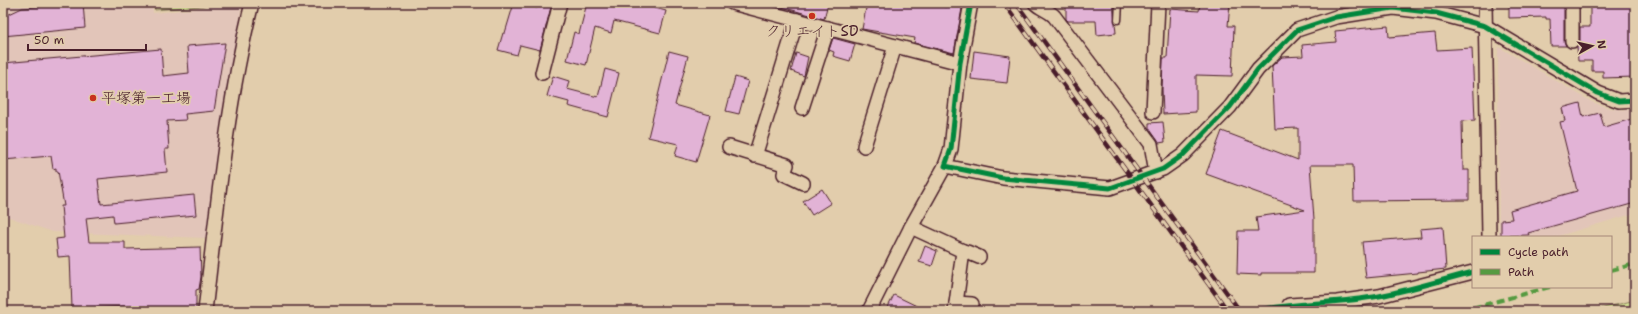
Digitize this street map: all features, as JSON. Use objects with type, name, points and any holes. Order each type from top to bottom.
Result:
[{"type":"street","points":[[205,311],[224,151],[245,30],[252,3]]},
{"type":"street","points":[[542,73],[560,3]]},
{"type":"street","points":[[732,3],[960,63]]},
{"type":"street","points":[[869,311],[911,227],[945,166],[951,149],[960,63],[971,3]]},
{"type":"street","points":[[1035,3],[1040,8],[1048,10],[1054,16],[1150,144],[1156,172]]},
{"type":"street","points":[[1153,112],[1158,3]]},
{"type":"street","points":[[1485,3],[1489,236]]},
{"type":"street","points":[[1572,3],[1572,41]]},
{"type":"street","points":[[945,166],[1003,178],[1110,188],[1156,172],[1183,155],[1230,108],[1258,68],[1297,30],[1336,17],[1393,8],[1436,13],[1485,26],[1598,93],[1619,101],[1635,100]]},
{"type":"street","points":[[755,156],[797,20]]},
{"type":"street","points":[[802,108],[828,28]]},
{"type":"street","points":[[864,146],[875,131],[895,46]]},
{"type":"street","points":[[729,147],[787,165],[784,174],[804,183]]},
{"type":"street","points":[[911,227],[962,251],[979,257]]},
{"type":"street","points":[[962,251],[956,307],[972,304]]},
{"type":"street","points":[[1289,305],[1337,302],[1379,296],[1472,272]]},
{"type":"lane","points":[[1118,20],[1120,3]]},
{"type":"shaded area","points":[[11,3],[152,3],[153,13],[242,4],[207,238],[53,232],[3,215],[3,7]]},
{"type":"shaded area","points":[[1499,47],[1592,102],[1609,108],[1626,110],[1635,109],[1635,213],[1558,236],[1499,236]]},
{"type":"green space","points":[[154,3],[234,3],[155,10]]},
{"type":"green space","points":[[1635,300],[1635,311],[1592,311]]},
{"type":"building","points":[[49,3],[83,3],[85,28],[3,36],[3,17],[22,8],[49,6]]},
{"type":"building","points":[[514,3],[537,8],[538,3],[552,3],[540,50],[520,45],[517,55],[498,50]]},
{"type":"building","points":[[587,3],[652,3],[651,7],[666,11],[660,33],[614,21],[611,33],[595,28],[586,65],[567,60],[574,32],[579,34]]},
{"type":"building","name":"クリエイトSD","points":[[768,3],[828,3],[824,19]]},
{"type":"building","points":[[867,3],[926,3],[946,7],[947,3],[963,3],[954,53],[914,43],[915,38],[862,29]]},
{"type":"building","points":[[1066,3],[1113,3],[1116,33],[1097,35],[1096,21],[1068,21],[1066,19]]},
{"type":"building","points":[[1200,3],[1230,3],[1228,26],[1234,26],[1232,76],[1196,75],[1196,112],[1163,114],[1163,58],[1167,58],[1170,9],[1199,11]]},
{"type":"building","points":[[1509,3],[1564,3],[1564,41],[1566,46],[1551,46],[1550,19],[1546,19],[1546,17],[1509,18]]},
{"type":"building","points":[[1590,3],[1635,3],[1635,77],[1603,78],[1603,71],[1592,71],[1592,61],[1578,61],[1577,47],[1580,41],[1580,27],[1590,27]]},
{"type":"building","points":[[1388,26],[1389,37],[1435,33],[1437,50],[1472,48],[1475,120],[1462,121],[1463,170],[1469,170],[1469,200],[1354,201],[1353,165],[1310,165],[1314,219],[1314,273],[1261,273],[1261,275],[1237,274],[1238,231],[1258,231],[1256,217],[1305,210],[1206,174],[1222,131],[1298,160],[1298,128],[1275,129],[1272,66],[1282,57],[1303,56],[1302,45],[1336,42],[1335,31]]},
{"type":"building","points":[[833,38],[855,44],[850,61],[833,56],[834,52],[829,50]]},
{"type":"building","points":[[225,43],[214,111],[185,114],[186,120],[167,121],[169,149],[165,149],[167,172],[98,179],[101,204],[194,195],[196,215],[114,223],[113,215],[86,218],[89,242],[125,242],[125,249],[200,247],[201,277],[199,289],[196,290],[196,311],[131,311],[132,306],[72,308],[70,256],[58,257],[56,239],[64,238],[61,206],[64,206],[58,171],[56,171],[56,168],[53,169],[51,156],[3,160],[3,63],[161,49],[163,76],[189,73],[187,46]]},
{"type":"building","points":[[669,51],[688,56],[675,105],[710,115],[696,162],[675,156],[678,144],[648,137]]},
{"type":"building","points":[[974,51],[1010,56],[1007,83],[971,79]]},
{"type":"building","points":[[796,53],[808,57],[804,76],[791,71]]},
{"type":"building","points":[[605,69],[619,73],[608,117],[568,106],[569,102],[547,96],[553,76],[569,81],[567,89],[598,97]]},
{"type":"building","points":[[735,77],[748,81],[739,114],[726,111]]},
{"type":"building","points":[[1580,103],[1583,117],[1600,113],[1604,127],[1635,118],[1635,203],[1528,233],[1529,235],[1501,236],[1501,220],[1512,219],[1510,210],[1577,191],[1560,122],[1565,121],[1562,108]]},
{"type":"building","points":[[1163,122],[1165,142],[1159,143],[1149,128],[1149,123]]},
{"type":"building","points":[[822,189],[831,203],[812,215],[803,201]]},
{"type":"building","points":[[1443,227],[1446,269],[1366,278],[1362,242],[1421,237],[1420,229]]},
{"type":"building","points":[[925,246],[937,251],[932,266],[919,262]]},
{"type":"building","points":[[894,295],[927,311],[886,311]]},
{"type":"railway","points":[[1004,3],[1228,311]]},
{"type":"railway","points":[[1016,3],[1240,311]]},
{"type":"marked path","points":[[1612,270],[1635,264]]},
{"type":"marked path","points":[[1461,311],[1546,288]]},
{"type":"cycle path","points":[[971,3],[960,63],[951,149],[945,166],[1003,178],[1110,188],[1163,169],[1183,155],[1230,107],[1258,69],[1297,30],[1336,17],[1393,8],[1436,13],[1485,26],[1598,93],[1619,101],[1635,100]]},
{"type":"cycle path","points":[[1254,311],[1285,306],[1363,299],[1414,288],[1472,272]]},
{"type":"place","name":"クリエイトSD","points":[[812,16]]},
{"type":"place","name":"平塚第一工場","points":[[93,98]]}]
